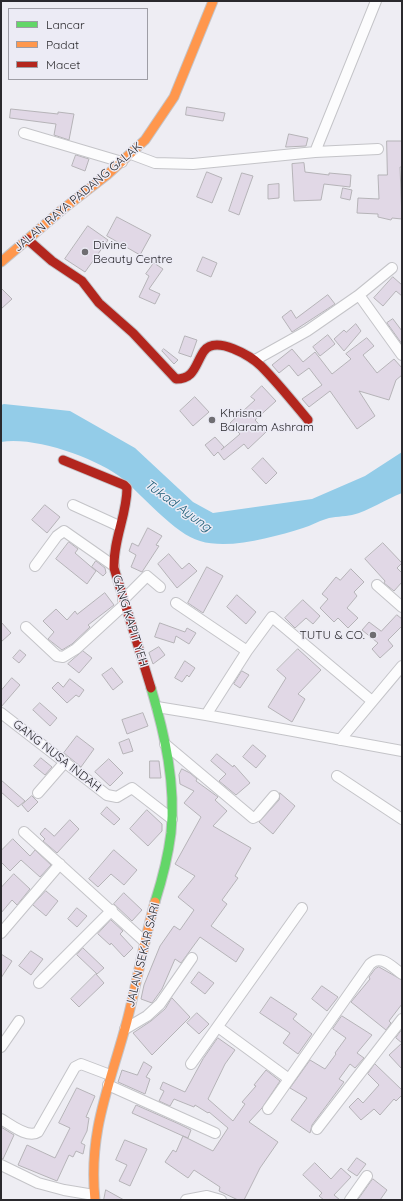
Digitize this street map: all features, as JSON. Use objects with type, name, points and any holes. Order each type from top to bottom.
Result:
[{"type":"street","name":"JALAN RAYA PADANG GALAK","points":[[1,262],[122,162],[145,140],[174,97],[213,1]]},
{"type":"street","points":[[315,152],[376,1]]},
{"type":"street","points":[[24,133],[122,162]]},
{"type":"street","points":[[131,154],[155,163],[192,164],[315,152],[378,149]]},
{"type":"street","points":[[27,239],[52,261],[82,281],[99,303],[133,333],[176,379],[180,380],[190,376],[199,365],[204,351],[210,346],[219,345],[236,350],[254,360],[272,377],[308,420]]},
{"type":"street","points":[[254,360],[307,331],[358,295],[392,268]]},
{"type":"street","points":[[358,295],[402,355]]},
{"type":"street","name":"GANG KAPIT YEH","points":[[63,460],[126,486],[128,492],[119,526],[114,566],[124,603],[157,707]]},
{"type":"street","points":[[73,505],[119,526]]},
{"type":"street","points":[[35,566],[57,536],[64,531],[114,566]]},
{"type":"street","points":[[26,627],[57,656],[63,657],[76,649],[124,603],[147,576],[160,587]]},
{"type":"street","points":[[376,586],[402,606]]},
{"type":"street","points":[[176,603],[247,651]]},
{"type":"street","points":[[206,715],[247,651],[272,617],[279,621],[372,701]]},
{"type":"street","points":[[340,740],[402,666]]},
{"type":"street","points":[[157,707],[402,751]]},
{"type":"street","name":"JALAN SEKAR SARI","points":[[95,1198],[92,1186],[94,1146],[109,1080],[125,1029],[144,941],[168,849],[172,819],[173,802],[165,744],[157,707]]},
{"type":"street","name":"GANG NUSA INDAH","points":[[1,712],[107,795],[117,797],[132,788],[172,819]]},
{"type":"street","points":[[165,744],[251,817],[257,816],[274,796]]},
{"type":"street","points":[[38,793],[65,762]]},
{"type":"street","points":[[337,776],[402,820]]},
{"type":"street","points":[[24,832],[112,910],[144,941]]},
{"type":"street","points":[[1,933],[60,864]]},
{"type":"street","points":[[191,1064],[302,908]]},
{"type":"street","points":[[39,983],[112,910]]},
{"type":"street","points":[[125,1029],[147,1016],[160,1004],[192,958]]},
{"type":"street","points":[[268,1109],[370,964],[375,959],[380,959],[402,974]]},
{"type":"street","points":[[317,1129],[402,1019]]},
{"type":"street","points":[[1,1047],[19,1021]]},
{"type":"street","points":[[218,1027],[289,1078]]},
{"type":"street","points":[[1,1119],[28,1134],[38,1132],[75,1067],[81,1064],[109,1080],[215,1133]]},
{"type":"street","points":[[1,1165],[38,1183],[95,1198]]},
{"type":"street","points":[[350,1200],[367,1176]]},
{"type":"street","points":[[186,1200],[207,1196],[221,1200]]},
{"type":"water","name":"Tukad Ayung","points":[[4,404],[70,411],[135,448],[193,502],[213,513],[312,499],[365,476],[402,452],[402,493],[358,513],[349,516],[329,518],[279,535],[238,543],[224,544],[200,541],[180,531],[123,479],[112,471],[82,456],[65,450],[30,442],[1,442],[1,405]]},
{"type":"building","points":[[187,107],[225,113],[223,121],[186,115]]},
{"type":"building","points":[[11,109],[58,114],[58,112],[74,114],[69,140],[54,135],[56,124],[10,118]]},
{"type":"building","points":[[289,134],[308,138],[306,146],[286,147]]},
{"type":"building","points":[[387,141],[402,141],[402,167],[400,167],[402,219],[392,218],[391,220],[378,217],[378,214],[357,213],[358,198],[379,199],[378,175],[387,175]]},
{"type":"building","points":[[76,155],[89,159],[85,171],[72,166]]},
{"type":"building","points":[[304,163],[305,172],[329,175],[329,173],[351,175],[350,187],[324,184],[321,200],[294,201],[292,164]]},
{"type":"building","points":[[207,172],[222,178],[212,203],[197,197]]},
{"type":"building","points":[[242,173],[253,176],[239,215],[229,211]]},
{"type":"building","points":[[279,184],[279,198],[268,199],[268,185]]},
{"type":"building","points":[[343,188],[352,190],[350,200],[341,198]]},
{"type":"building","points":[[117,217],[151,235],[140,255],[107,236]]},
{"type":"building","name":"Divine Beauty Centre","points":[[88,226],[108,240],[85,272],[65,259]]},
{"type":"building","points":[[203,257],[217,263],[211,277],[197,271]]},
{"type":"building","points":[[154,263],[163,269],[149,289],[160,294],[155,304],[139,297],[149,276],[146,274]]},
{"type":"building","points":[[393,277],[402,285],[402,296],[396,291],[383,306],[374,298]]},
{"type":"building","points":[[1,288],[12,299],[1,309]]},
{"type":"building","points":[[328,295],[335,304],[292,332],[282,317],[291,310],[296,318]]},
{"type":"building","points":[[393,319],[402,331],[402,344],[387,323]]},
{"type":"building","points":[[356,324],[361,331],[344,351],[334,339],[344,330],[346,332]]},
{"type":"building","points":[[328,335],[335,344],[320,356],[313,347]]},
{"type":"building","points":[[185,336],[197,340],[191,357],[179,353]]},
{"type":"building","points":[[367,338],[374,346],[363,355],[377,373],[394,359],[402,368],[402,375],[396,380],[389,400],[359,391],[375,416],[357,429],[330,391],[309,407],[302,399],[322,385],[309,368],[298,376],[289,365],[279,373],[272,365],[292,349],[303,362],[315,352],[332,374],[351,359],[346,354]]},
{"type":"building","points":[[164,349],[178,360],[174,364],[162,351]]},
{"type":"building","points":[[262,386],[276,401],[255,420],[266,432],[248,449],[244,444],[224,460],[218,452],[214,456],[205,445],[215,437],[224,447],[221,450],[240,434],[230,423],[255,400],[251,397]]},
{"type":"building","points":[[195,397],[209,412],[193,426],[180,411]]},
{"type":"building","points":[[263,458],[277,473],[266,484],[252,469]]},
{"type":"building","points":[[45,505],[60,517],[47,533],[32,520]]},
{"type":"building","points":[[148,528],[162,536],[156,545],[159,546],[142,572],[131,567],[136,555],[129,551],[132,543],[138,546]]},
{"type":"building","points":[[69,542],[78,549],[75,553],[96,571],[87,584],[56,559]]},
{"type":"building","points":[[383,543],[402,563],[397,568],[402,573],[402,582],[394,591],[384,583],[385,581],[365,559]]},
{"type":"building","points":[[169,554],[182,569],[189,563],[197,571],[177,588],[158,564]]},
{"type":"building","points":[[96,561],[105,568],[106,573],[103,576],[92,567]]},
{"type":"building","points":[[207,567],[223,576],[203,613],[188,603]]},
{"type":"building","points":[[351,569],[364,582],[354,592],[357,596],[347,608],[358,618],[348,628],[338,618],[334,622],[320,608],[328,599],[322,594],[336,577],[340,580]]},
{"type":"building","points":[[105,593],[114,605],[88,625],[90,627],[72,644],[62,650],[48,639],[54,632],[43,621],[56,609],[67,620],[75,611],[77,614]]},
{"type":"building","points":[[237,595],[256,612],[246,624],[227,607]]},
{"type":"building","points":[[303,600],[320,616],[313,624],[306,618],[295,628],[285,618]]},
{"type":"building","points":[[397,615],[402,619],[402,626],[388,640],[393,646],[380,658],[372,649],[378,643],[362,630],[369,622],[381,631]]},
{"type":"building","points":[[1,622],[11,633],[1,642]]},
{"type":"building","points":[[160,623],[185,632],[187,628],[196,633],[189,644],[176,636],[174,643],[155,637]]},
{"type":"building","points":[[159,647],[165,655],[153,664],[149,653]]},
{"type":"building","points":[[298,649],[321,670],[298,694],[305,699],[292,722],[268,707],[286,678],[277,670]]},
{"type":"building","points":[[20,650],[26,655],[19,663],[13,658]]},
{"type":"building","points":[[83,651],[92,658],[79,673],[68,664]]},
{"type":"building","points":[[185,661],[195,668],[189,677],[187,675],[182,682],[175,678]]},
{"type":"building","points":[[112,668],[123,682],[113,690],[102,675]]},
{"type":"building","points":[[242,671],[249,675],[240,688],[234,684]]},
{"type":"building","points":[[12,678],[20,685],[1,707],[1,691]]},
{"type":"building","points":[[70,679],[84,690],[79,697],[76,695],[67,703],[52,688],[58,682],[63,687]]},
{"type":"building","points":[[40,703],[57,718],[50,726],[33,710]]},
{"type":"building","points":[[143,713],[148,726],[127,734],[122,720]]},
{"type":"building","points":[[77,736],[94,749],[81,767],[64,753]]},
{"type":"building","points":[[129,739],[133,751],[123,754],[119,743]]},
{"type":"building","points":[[253,745],[266,756],[256,768],[243,757]]},
{"type":"building","points":[[217,754],[233,767],[234,765],[250,783],[236,795],[219,781],[226,774],[211,761]]},
{"type":"building","points":[[41,758],[52,767],[45,775],[34,766]]},
{"type":"building","points":[[109,759],[123,773],[110,786],[95,772]]},
{"type":"building","points":[[150,761],[159,761],[161,778],[150,778]]},
{"type":"building","points":[[182,769],[190,773],[197,779],[196,781],[218,797],[215,800],[227,811],[213,826],[251,848],[235,876],[238,878],[222,900],[227,904],[211,926],[244,949],[236,962],[200,937],[181,963],[175,959],[162,989],[152,1003],[141,999],[144,985],[160,946],[174,926],[180,930],[194,910],[178,897],[195,876],[175,864],[201,817],[184,803],[194,791],[180,784],[179,775]]},
{"type":"building","points":[[1,780],[25,801],[18,807],[1,792]]},
{"type":"building","points":[[280,793],[295,806],[273,834],[259,822],[279,800]]},
{"type":"building","points":[[32,796],[38,802],[28,812],[22,805]]},
{"type":"building","points":[[107,807],[120,819],[114,825],[101,814]]},
{"type":"building","points":[[147,810],[162,824],[162,831],[148,846],[130,829]]},
{"type":"building","points":[[70,820],[79,829],[57,853],[43,841],[45,839],[40,834],[45,828],[54,836]]},
{"type":"building","points":[[13,839],[30,856],[35,850],[51,865],[40,877],[21,860],[10,871],[1,862],[1,851]]},
{"type":"building","points":[[114,850],[137,870],[124,885],[111,874],[98,887],[89,879]]},
{"type":"building","points":[[14,874],[30,889],[17,905],[12,900],[1,913],[1,888]]},
{"type":"building","points":[[46,891],[58,901],[46,916],[33,905]]},
{"type":"building","points":[[124,893],[142,910],[132,921],[114,904]]},
{"type":"building","points":[[77,908],[87,916],[77,927],[68,919]]},
{"type":"building","points":[[111,920],[123,931],[120,934],[133,948],[124,957],[111,943],[110,945],[98,934]]},
{"type":"building","points":[[83,948],[104,968],[97,974],[77,955]]},
{"type":"building","points":[[31,951],[43,959],[31,975],[19,966]]},
{"type":"building","points":[[1,954],[12,961],[1,978]]},
{"type":"building","points":[[379,967],[402,980],[402,1004],[389,1021],[391,1023],[386,1030],[351,1002],[370,979],[369,977],[375,969]]},
{"type":"building","points":[[199,972],[214,983],[205,994],[191,983]]},
{"type":"building","points":[[96,974],[104,983],[79,1007],[71,999]]},
{"type":"building","points":[[322,986],[338,997],[327,1011],[312,999]]},
{"type":"building","points":[[271,997],[297,1014],[293,1019],[312,1034],[298,1054],[283,1043],[290,1033],[260,1013]]},
{"type":"building","points":[[172,998],[190,1017],[152,1055],[133,1033],[165,1009]]},
{"type":"building","points":[[197,1013],[209,1024],[199,1034],[187,1023]]},
{"type":"building","points":[[342,1016],[372,1035],[357,1053],[364,1058],[355,1068],[350,1064],[339,1079],[344,1082],[312,1125],[310,1133],[291,1120],[307,1098],[290,1088],[310,1060],[325,1069],[336,1054],[335,1053],[346,1038],[333,1029]]},
{"type":"building","points":[[401,1031],[402,1033],[402,1043],[396,1038]]},
{"type":"building","points":[[218,1038],[235,1050],[225,1064],[208,1099],[233,1121],[245,1104],[242,1102],[256,1086],[254,1085],[266,1070],[280,1081],[262,1108],[249,1122],[278,1142],[260,1168],[244,1200],[238,1200],[219,1191],[220,1187],[194,1170],[188,1178],[165,1162],[173,1150],[176,1152],[183,1136],[213,1151],[228,1128],[209,1112],[208,1113],[195,1105],[194,1107],[174,1099],[170,1106],[159,1101],[164,1091],[160,1089],[163,1082],[185,1092],[203,1059]]},
{"type":"building","points":[[402,1043],[402,1069],[389,1055]]},
{"type":"building","points":[[144,1062],[152,1067],[146,1077],[150,1079],[145,1094],[118,1082],[122,1070],[137,1075]]},
{"type":"building","points":[[375,1064],[402,1090],[402,1095],[396,1101],[394,1099],[380,1115],[374,1109],[361,1120],[349,1107],[358,1098],[363,1103],[379,1085],[368,1074]]},
{"type":"building","points":[[77,1088],[95,1096],[86,1117],[89,1118],[87,1131],[81,1143],[85,1145],[83,1154],[76,1151],[73,1157],[69,1155],[57,1181],[18,1165],[27,1145],[55,1158],[70,1128],[59,1123]]},
{"type":"building","points":[[136,1105],[191,1130],[188,1138],[132,1113]]},
{"type":"building","points":[[1,1127],[14,1135],[3,1159],[1,1159]]},
{"type":"building","points":[[125,1140],[147,1149],[130,1186],[119,1181],[127,1165],[116,1160]]},
{"type":"building","points":[[357,1158],[366,1164],[357,1176],[348,1170]]},
{"type":"building","points":[[315,1163],[331,1179],[341,1168],[351,1177],[334,1195],[340,1200],[324,1200],[319,1196],[322,1193],[303,1175]]},
{"type":"building","points":[[373,1179],[387,1190],[380,1200],[358,1200]]},
{"type":"building","points":[[106,1190],[124,1200],[104,1200]]},
{"type":"traffic: fast","points":[[151,688],[165,742],[171,778],[172,796],[170,842],[155,902]]},
{"type":"traffic: slow","points":[[1,262],[63,209],[107,175],[145,140],[174,97],[213,1]]},
{"type":"traffic: slow","points":[[95,1200],[95,1152],[102,1109],[127,1021],[155,902]]},
{"type":"traffic: jam","points":[[27,239],[52,261],[82,281],[99,303],[133,333],[176,379],[191,374],[204,351],[209,347],[217,345],[225,346],[250,357],[261,366],[308,420]]},
{"type":"traffic: jam","points":[[63,460],[124,485],[127,488],[125,508],[114,558],[114,568],[151,688]]},
{"type":"place","name":"Divine Beauty Centre","points":[[85,252]]},
{"type":"place","name":"Khrisna Balaram Ashram","points":[[212,420]]},
{"type":"place","name":"TUTU & CO.","points":[[373,635]]}]
